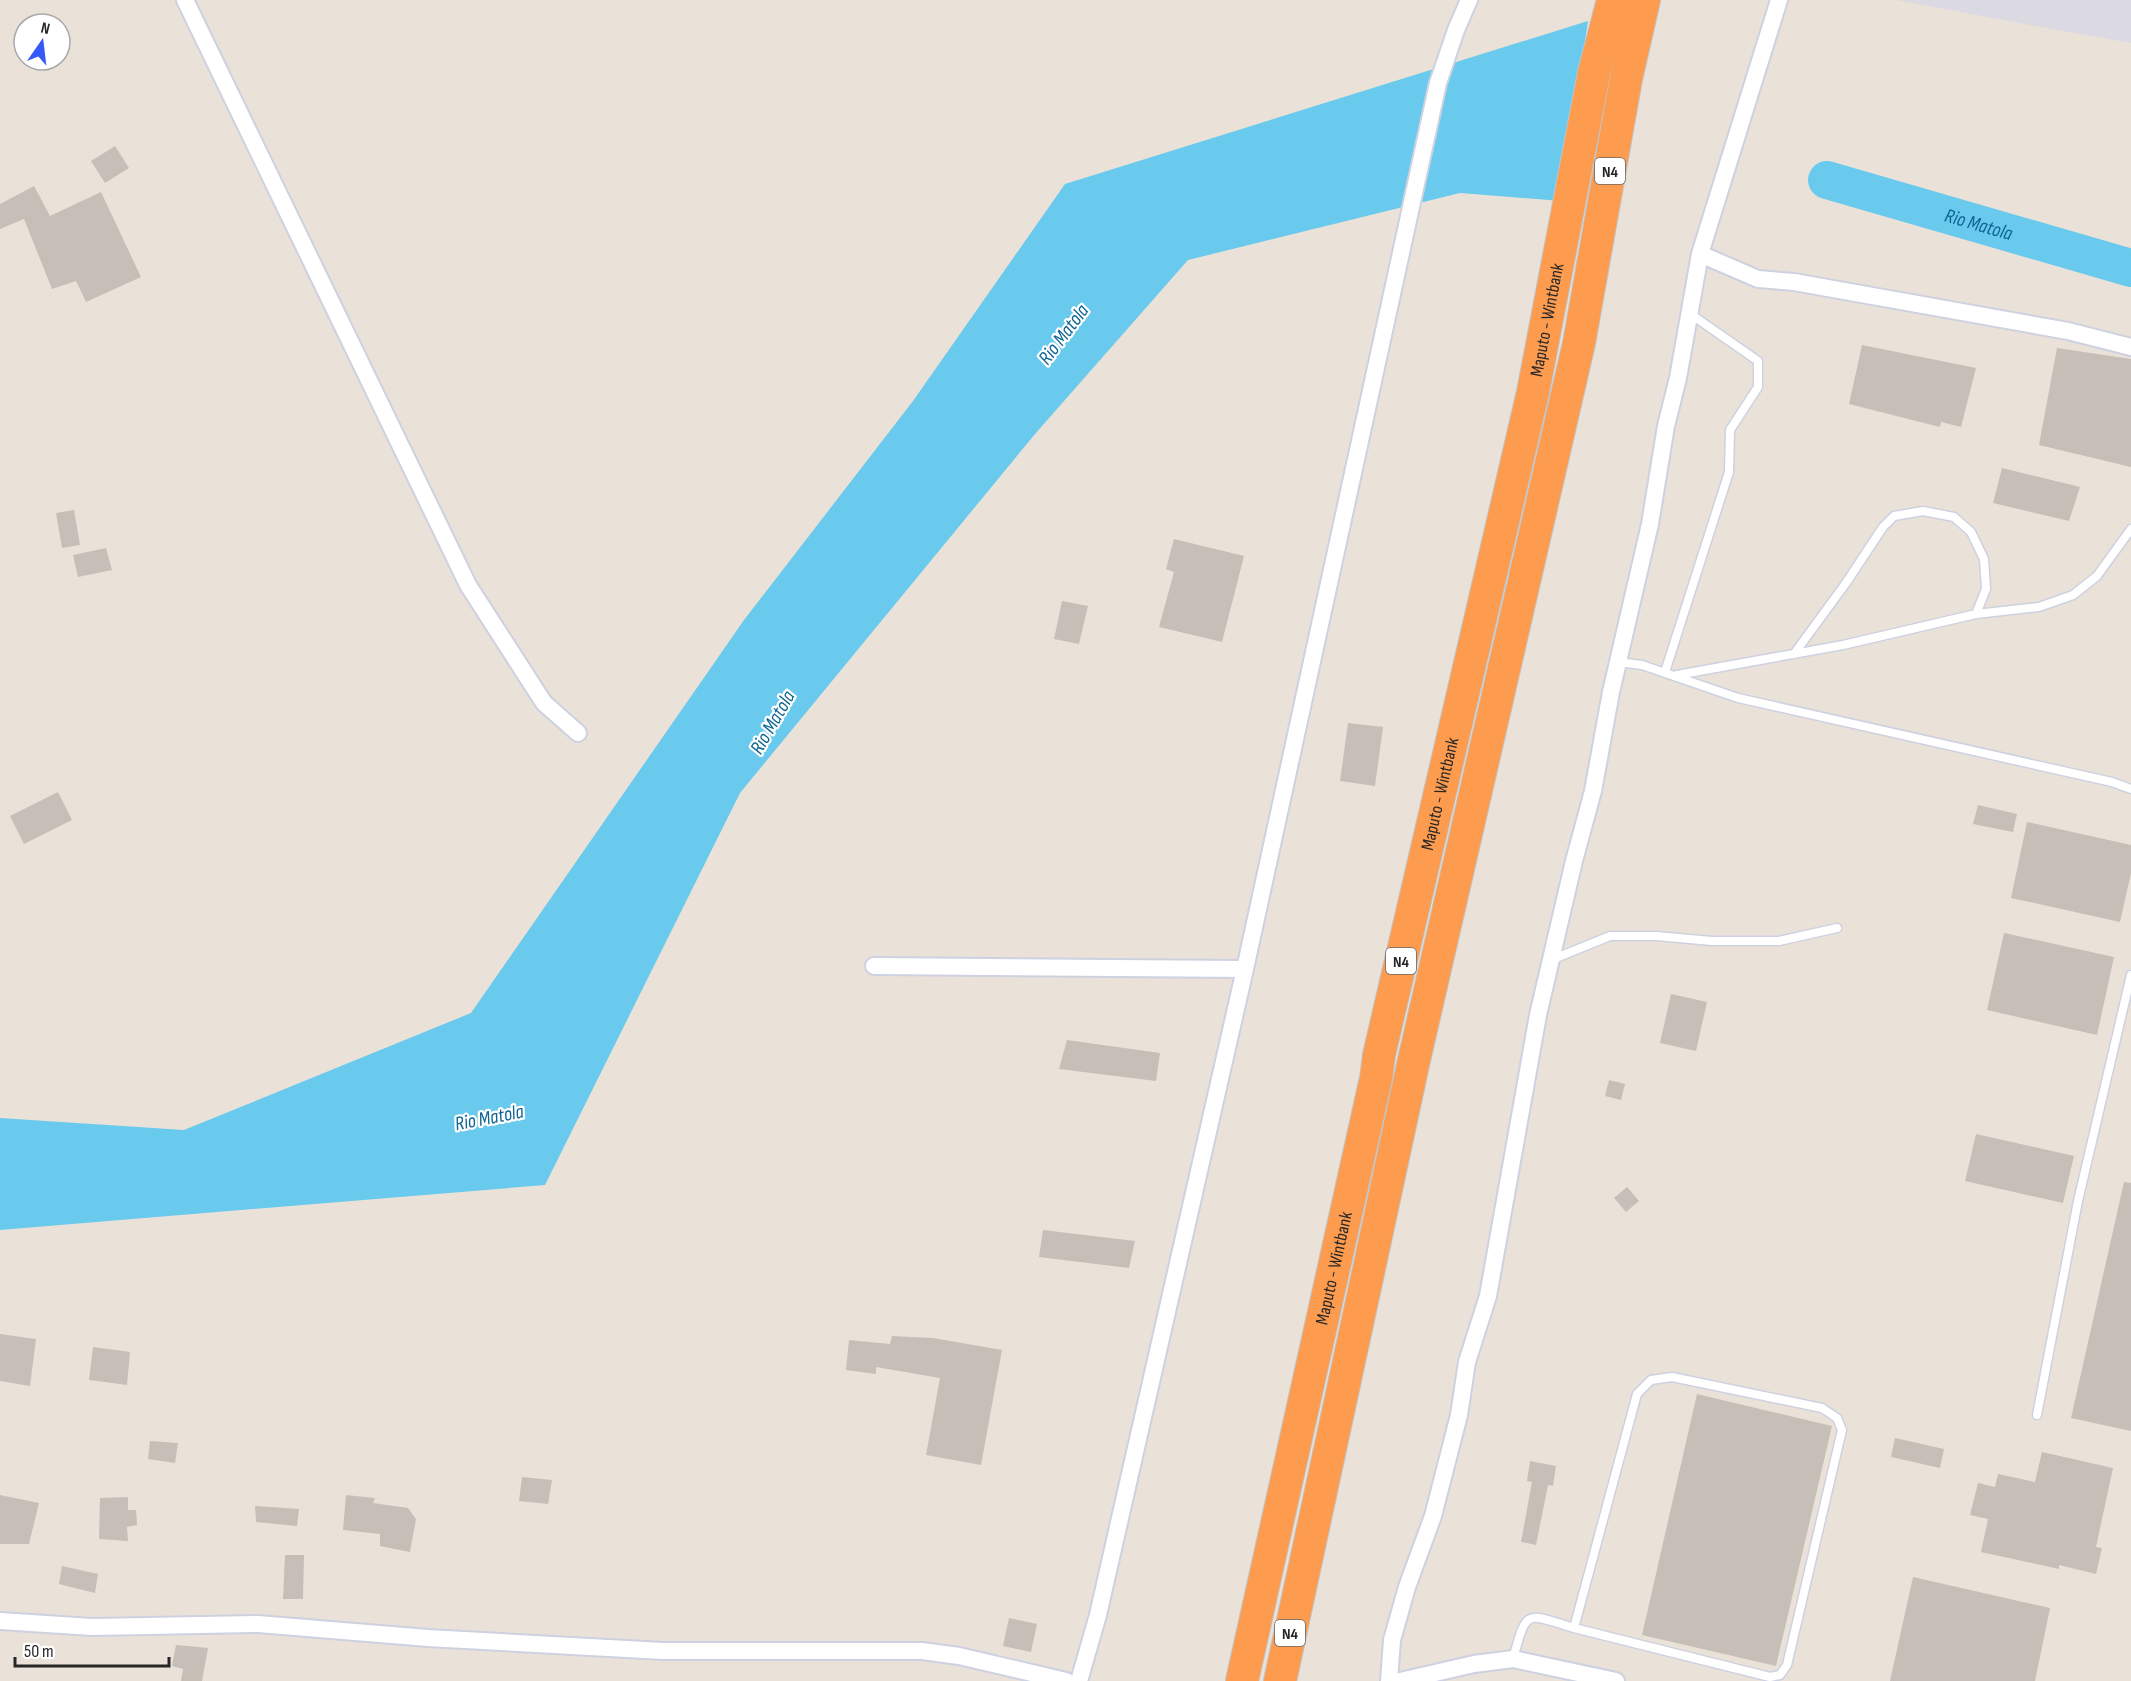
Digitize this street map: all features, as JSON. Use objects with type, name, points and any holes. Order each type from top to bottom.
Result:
[{"type":"highway","name":"Maputo - Wintbank","points":[[1242,1681],[1380,1055],[1533,392],[1594,73],[1613,0]]},
{"type":"highway","name":"Maputo - Wintbank","points":[[1280,1681],[1344,1378],[1411,1083],[1414,1060],[1579,343],[1626,79],[1644,0]]},
{"type":"street","points":[[185,0],[468,585],[544,703],[578,733]]},
{"type":"street","points":[[1079,1681],[1100,1604],[1245,969],[1438,83],[1469,0]]},
{"type":"street","points":[[1389,1681],[1392,1640],[1407,1587],[1433,1516],[1459,1415],[1467,1362],[1488,1296],[1534,1038],[1574,861],[1593,791],[1604,726],[1650,524],[1666,426],[1678,378],[1700,254],[1779,0]]},
{"type":"street","points":[[1700,254],[1758,279],[1794,282],[2068,332],[2131,347]]},
{"type":"street","points":[[874,966],[1245,969]]},
{"type":"street","points":[[0,1621],[92,1627],[258,1624],[428,1638],[663,1651],[922,1652],[959,1656],[1066,1681]]},
{"type":"street","points":[[1400,1681],[1474,1664],[1513,1659],[1616,1681]]},
{"type":"lane","points":[[1665,672],[1729,472],[1730,430],[1758,387],[1758,361],[1688,313]]},
{"type":"lane","points":[[1794,654],[1846,583],[1883,527],[1894,516],[1923,511],[1954,517],[1971,532],[1984,559],[1986,590],[1976,614]]},
{"type":"lane","points":[[1677,675],[1843,645],[1976,614],[2039,607],[2073,595],[2097,576],[2131,529]]},
{"type":"lane","points":[[1618,662],[1642,665],[1677,675],[1738,698],[2131,789]]},
{"type":"lane","points":[[1551,960],[1610,936],[1656,936],[1712,941],[1779,941],[1837,928]]},
{"type":"lane","points":[[2037,1415],[2078,1201],[2131,975]]},
{"type":"lane","points":[[1513,1659],[1522,1626],[1528,1619],[1536,1616],[1574,1628],[1770,1677],[1780,1675],[1787,1665],[1842,1430],[1837,1418],[1821,1408],[1672,1377],[1652,1380],[1637,1394],[1574,1628]]},
{"type":"shaded area","points":[[1897,0],[2131,0],[2131,43],[2030,25]]},
{"type":"water","points":[[1588,21],[1561,201],[1460,193],[1188,260],[1035,434],[740,793],[545,1185],[0,1230],[0,1118],[184,1130],[471,1013],[744,620],[913,401],[1065,184]]},
{"type":"building","points":[[115,146],[129,168],[105,183],[91,161]]},
{"type":"building","points":[[34,186],[50,216],[101,192],[141,277],[86,302],[76,281],[52,289],[24,219],[0,229],[0,204]]},
{"type":"building","points":[[1862,345],[1976,368],[1961,427],[1941,422],[1940,427],[1849,404]]},
{"type":"building","points":[[2057,348],[2131,359],[2131,467],[2039,445]]},
{"type":"building","points":[[2002,468],[2080,487],[2069,521],[1993,503]]},
{"type":"building","points":[[74,510],[80,545],[62,548],[56,513]]},
{"type":"building","points":[[1174,539],[1244,556],[1222,642],[1159,627],[1174,572],[1166,569]]},
{"type":"building","points":[[106,548],[112,570],[78,577],[73,555]]},
{"type":"building","points":[[1062,601],[1088,606],[1079,644],[1054,639]]},
{"type":"building","points":[[1348,723],[1383,727],[1375,786],[1340,781]]},
{"type":"building","points":[[58,792],[72,820],[24,844],[10,816]]},
{"type":"building","points":[[1978,805],[2017,814],[2013,832],[1973,824]]},
{"type":"building","points":[[2027,822],[2131,845],[2131,873],[2120,922],[2011,898]]},
{"type":"building","points":[[2004,933],[2114,957],[2097,1035],[1987,1010]]},
{"type":"building","points":[[1671,994],[1707,1002],[1696,1051],[1660,1043]]},
{"type":"building","points":[[1067,1040],[1160,1053],[1156,1081],[1059,1069]]},
{"type":"building","points":[[1609,1080],[1625,1084],[1621,1100],[1605,1096]]},
{"type":"building","points":[[1976,1134],[2074,1156],[2063,1203],[1965,1181]]},
{"type":"building","points":[[2124,1182],[2131,1183],[2131,1431],[2071,1418]]},
{"type":"building","points":[[1627,1187],[1639,1201],[1626,1212],[1614,1198]]},
{"type":"building","points":[[1043,1230],[1135,1241],[1129,1268],[1039,1257]]},
{"type":"building","points":[[0,1334],[36,1339],[30,1386],[0,1381]]},
{"type":"building","points":[[892,1336],[933,1338],[1002,1350],[981,1465],[926,1455],[940,1378],[876,1367],[876,1374],[846,1370],[849,1340],[890,1344]]},
{"type":"building","points":[[93,1347],[130,1352],[127,1385],[89,1380]]},
{"type":"building","points":[[1697,1394],[1832,1426],[1776,1666],[1642,1635]]},
{"type":"building","points":[[1895,1438],[1944,1449],[1940,1468],[1891,1457]]},
{"type":"building","points":[[150,1441],[178,1443],[175,1463],[148,1459]]},
{"type":"building","points":[[2042,1452],[2113,1468],[2096,1547],[2102,1548],[2096,1574],[2059,1565],[2059,1569],[1981,1552],[1988,1519],[1970,1515],[1978,1483],[1995,1487],[1998,1474],[2035,1482]]},
{"type":"building","points":[[1530,1461],[1556,1466],[1553,1486],[1548,1485],[1536,1545],[1521,1542],[1532,1482],[1527,1481]]},
{"type":"building","points":[[522,1477],[552,1480],[548,1504],[519,1501]]},
{"type":"building","points":[[0,1495],[39,1503],[29,1544],[0,1544]]},
{"type":"building","points":[[346,1495],[375,1498],[373,1503],[408,1508],[416,1519],[410,1552],[380,1546],[380,1534],[343,1530]]},
{"type":"building","points":[[128,1497],[128,1510],[136,1510],[137,1525],[127,1527],[128,1541],[99,1539],[100,1498]]},
{"type":"building","points":[[255,1506],[299,1509],[297,1526],[256,1522]]},
{"type":"building","points":[[285,1555],[304,1555],[303,1599],[283,1599]]},
{"type":"building","points":[[62,1566],[98,1574],[95,1593],[59,1584]]},
{"type":"building","points":[[1913,1577],[2050,1608],[2035,1681],[1890,1681]]},
{"type":"building","points":[[1009,1618],[1037,1624],[1031,1652],[1003,1646]]},
{"type":"building","points":[[176,1645],[208,1648],[202,1681],[181,1681],[183,1669],[172,1666]]},
{"type":"waterway","name":"Rio Matola","points":[[1827,180],[2131,268]]}]
